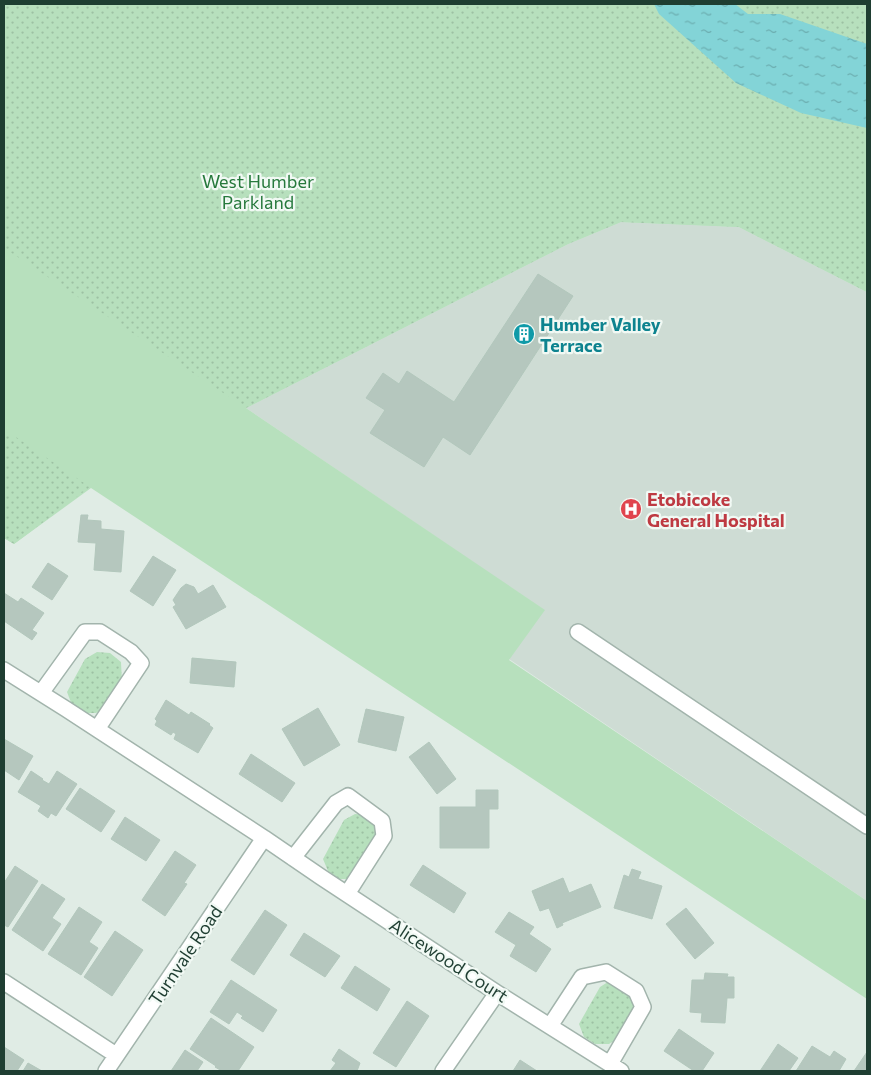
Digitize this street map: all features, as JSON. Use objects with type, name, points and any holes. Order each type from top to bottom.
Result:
[{"type":"street","points":[[41,693],[85,632],[100,632],[131,652],[141,663],[97,729]]},
{"type":"street","points":[[578,632],[867,826]]},
{"type":"street","name":"Alicewood Court","points":[[4,670],[264,838],[497,993],[615,1068],[643,1007],[636,991],[606,972],[582,977],[550,1026]]},
{"type":"street","points":[[293,858],[336,803],[348,796],[382,821],[384,836],[347,894]]},
{"type":"street","name":"Turnvale Road","points":[[106,1071],[264,838]]},
{"type":"street","points":[[4,982],[116,1055]]},
{"type":"street","points":[[443,1071],[497,993]]},
{"type":"shaded area","name":"Etobicoke General Hospital","points":[[621,222],[739,227],[867,292],[867,901],[509,659],[544,610],[246,408],[568,244]]},
{"type":"green space","name":"West Humber Parkland","points":[[4,4],[867,4],[867,292],[739,227],[621,222],[568,244],[246,408],[545,610],[509,660],[867,901],[867,999],[91,488],[14,544],[4,538]]},
{"type":"green space","name":"West Humber Parkland","points":[[4,4],[867,4],[867,292],[739,227],[621,222],[568,244],[246,408],[4,248]]},
{"type":"green space","points":[[4,429],[90,487],[14,544],[4,538]]},
{"type":"green space","points":[[97,652],[110,653],[121,662],[122,683],[107,706],[96,713],[82,713],[72,705],[67,692],[85,659]]},
{"type":"green space","points":[[355,814],[369,815],[379,824],[379,847],[352,879],[339,879],[328,871],[323,859],[344,820]]},
{"type":"green space","points":[[611,980],[634,989],[636,1012],[620,1037],[609,1044],[595,1044],[584,1037],[579,1024],[600,987]]},
{"type":"water","points":[[654,4],[735,4],[748,14],[780,14],[867,44],[867,128],[801,113],[736,83],[659,14]]},
{"type":"building","name":"Humber Valley Terrace","points":[[538,274],[573,296],[470,455],[443,437],[424,467],[370,433],[385,410],[366,398],[383,373],[399,384],[407,371],[454,402]]},
{"type":"building","points":[[81,515],[88,515],[87,520],[101,521],[101,529],[124,531],[121,572],[94,570],[96,543],[78,542]]},
{"type":"building","points":[[153,556],[176,570],[153,606],[130,591]]},
{"type":"building","points":[[48,563],[68,576],[52,600],[32,587]]},
{"type":"building","points":[[186,584],[194,587],[198,594],[213,585],[226,607],[186,629],[173,607],[176,605],[173,600]]},
{"type":"building","points":[[4,593],[18,602],[21,598],[44,613],[32,630],[37,633],[32,640],[4,621]]},
{"type":"building","points":[[192,658],[236,662],[234,687],[190,683]]},
{"type":"building","points":[[166,700],[189,715],[191,712],[213,728],[198,753],[174,739],[176,734],[173,732],[171,735],[155,725],[157,721],[155,719]]},
{"type":"building","points":[[318,708],[340,745],[304,766],[282,729]]},
{"type":"building","points":[[366,709],[404,717],[396,751],[358,742]]},
{"type":"building","points":[[4,739],[33,756],[19,780],[4,770]]},
{"type":"building","points":[[429,742],[456,779],[437,794],[409,757]]},
{"type":"building","points":[[251,754],[295,783],[282,802],[239,774]]},
{"type":"building","points":[[31,771],[49,784],[57,771],[77,784],[56,816],[51,813],[48,818],[38,811],[41,806],[18,792]]},
{"type":"building","points":[[80,788],[115,811],[101,832],[66,809]]},
{"type":"building","points":[[476,790],[498,790],[498,809],[489,809],[489,848],[440,848],[440,807],[476,807]]},
{"type":"building","points":[[125,817],[160,840],[146,861],[111,839]]},
{"type":"building","points":[[175,851],[196,865],[184,883],[187,884],[165,916],[142,900]]},
{"type":"building","points":[[423,865],[466,893],[454,913],[410,885]]},
{"type":"building","points":[[15,866],[38,881],[8,927],[4,925],[4,883]]},
{"type":"building","points":[[632,869],[641,872],[638,879],[662,886],[652,919],[614,908],[624,875],[629,877]]},
{"type":"building","points":[[563,878],[569,893],[591,884],[601,907],[562,923],[563,925],[557,928],[549,908],[540,911],[532,891]]},
{"type":"building","points":[[42,884],[65,899],[52,918],[61,924],[43,951],[12,930]]},
{"type":"building","points":[[79,907],[102,922],[89,942],[98,948],[81,975],[48,954]]},
{"type":"building","points":[[686,908],[714,943],[695,959],[666,924]]},
{"type":"building","points":[[265,910],[287,925],[254,975],[231,960]]},
{"type":"building","points":[[509,912],[534,927],[529,934],[551,949],[536,972],[510,956],[516,945],[495,932]]},
{"type":"building","points":[[115,931],[143,950],[112,996],[84,977]]},
{"type":"building","points":[[304,933],[340,956],[325,977],[290,955]]},
{"type":"building","points":[[355,966],[390,989],[377,1011],[341,988]]},
{"type":"building","points":[[705,973],[728,974],[727,977],[734,977],[734,998],[727,998],[725,1023],[701,1022],[702,1013],[690,1012],[692,980],[704,980]]},
{"type":"building","points":[[231,980],[277,1010],[263,1032],[241,1018],[243,1016],[237,1012],[229,1024],[210,1012]]},
{"type":"building","points":[[407,1001],[429,1016],[396,1067],[373,1053]]},
{"type":"building","points":[[211,1018],[254,1047],[238,1071],[222,1071],[190,1049]]},
{"type":"building","points":[[679,1029],[714,1053],[702,1071],[694,1071],[664,1051]]},
{"type":"building","points":[[778,1044],[798,1058],[789,1071],[760,1071]]},
{"type":"building","points":[[812,1046],[830,1057],[834,1051],[846,1059],[839,1071],[796,1071]]},
{"type":"building","points":[[4,1047],[24,1060],[17,1071],[4,1071]]},
{"type":"building","points":[[339,1049],[360,1063],[357,1071],[330,1071],[336,1063],[332,1060]]},
{"type":"building","points":[[185,1050],[203,1062],[197,1071],[171,1071]]},
{"type":"building","points":[[867,1052],[867,1071],[854,1071]]},
{"type":"building","points":[[520,1060],[537,1071],[513,1071]]},
{"type":"building","points":[[28,1063],[42,1071],[23,1071]]},
{"type":"place","name":"Humber Valley Terrace","points":[[524,334]]},
{"type":"place","name":"Etobicoke General Hospital","points":[[631,509]]}]
